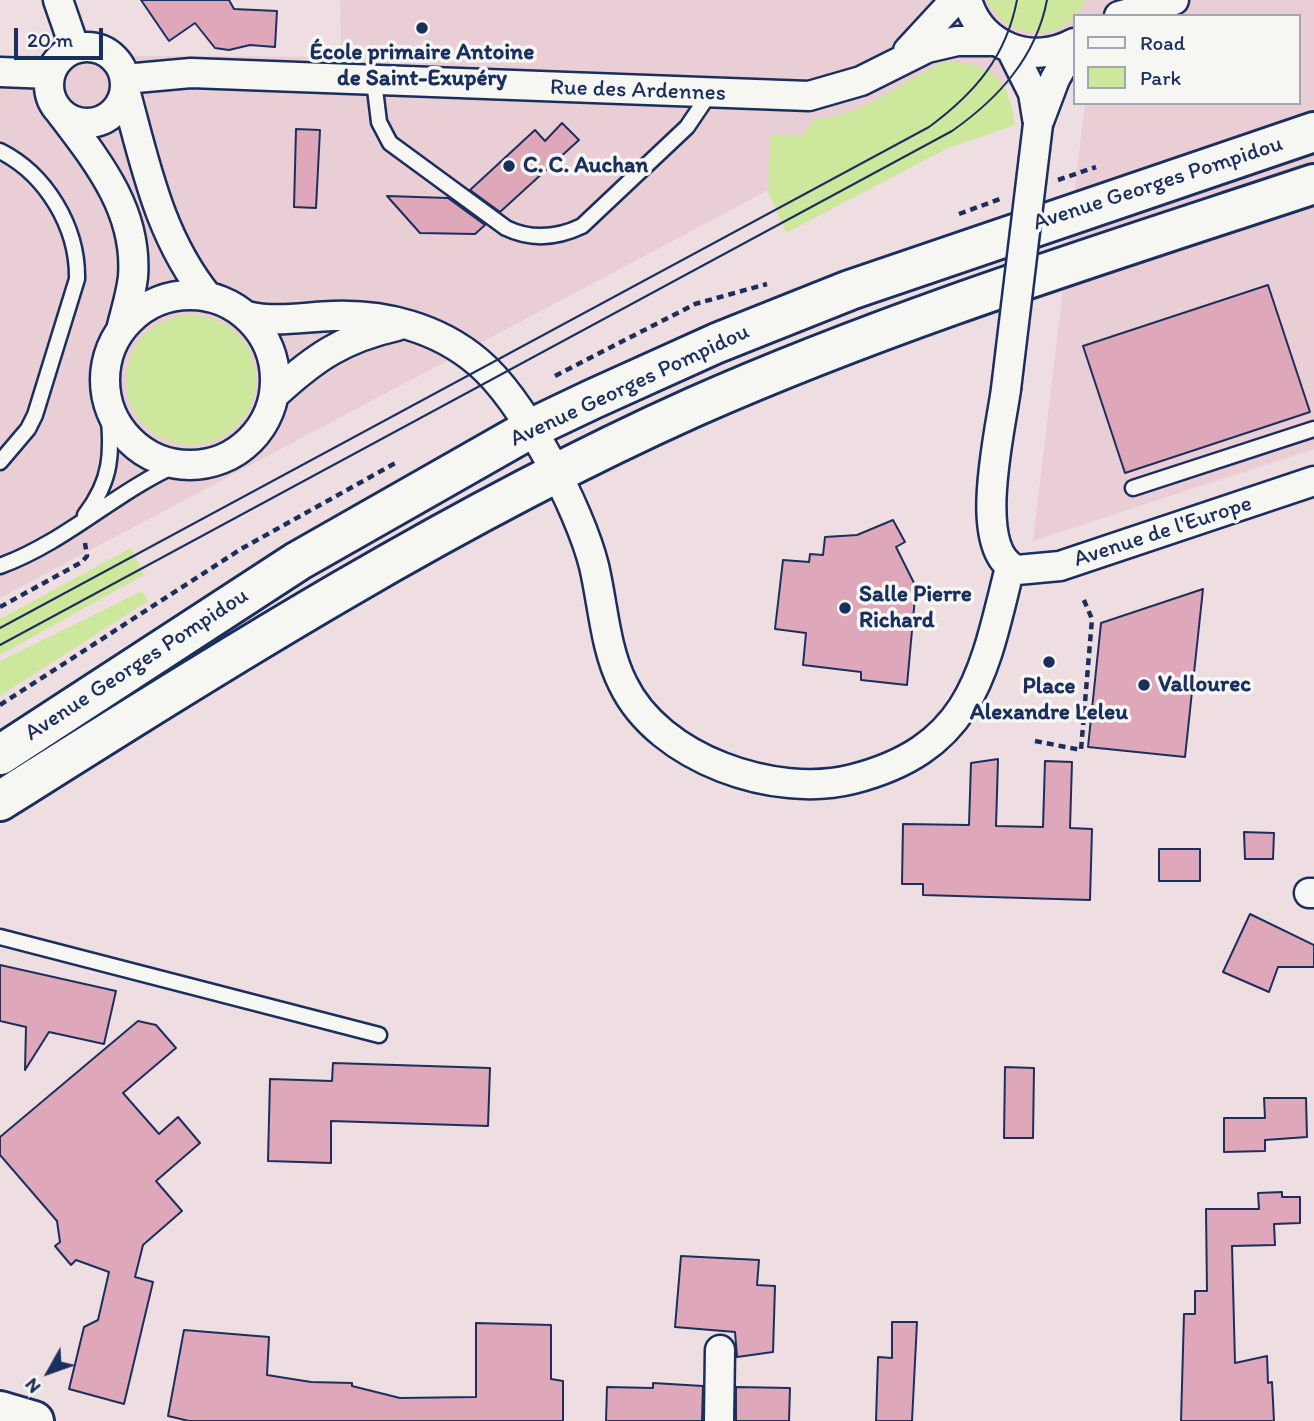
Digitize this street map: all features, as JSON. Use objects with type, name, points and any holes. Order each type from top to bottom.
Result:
[{"type":"main road","name":"Avenue Georges Pompidou","points":[[0,755],[298,561],[530,429],[717,343],[850,290],[1314,132]]},
{"type":"main road","name":"Avenue Georges Pompidou","points":[[0,801],[219,664],[554,474],[705,403],[855,341],[1314,184]]},
{"type":"main road","points":[[0,1411],[34,1421]]},
{"type":"street","points":[[58,0],[75,49]]},
{"type":"street","name":"Rue des Ardennes","points":[[893,64],[925,35],[955,0]]},
{"type":"street","points":[[967,0],[976,20],[1004,45],[1033,93],[1038,124]]},
{"type":"street","points":[[1126,14],[1174,0]]},
{"type":"street","name":"Rue des Ardennes","points":[[125,85],[191,73],[817,95],[861,81],[927,48],[946,43],[1004,45],[1043,53],[1072,45]]},
{"type":"street","points":[[121,330],[136,314],[155,302],[186,295],[208,297],[229,304],[247,316],[261,333],[271,352],[275,374],[274,396],[258,432],[236,452],[208,463],[178,464],[157,458],[139,447],[117,423],[108,403],[106,370],[111,349],[121,330],[133,278],[133,244],[128,218],[94,158],[60,113],[49,90],[50,74],[62,57],[75,49],[91,47],[107,53],[115,60],[125,85],[160,217],[180,259],[208,297]]},
{"type":"street","points":[[247,316],[271,321],[351,316],[406,324],[437,334],[480,364],[503,388],[530,429],[586,542],[622,683],[645,717],[681,747],[718,765],[762,778],[802,783],[839,782],[872,774],[912,754],[954,720],[977,687],[984,668],[1010,567],[997,551],[990,517],[1038,124],[1055,79],[1072,48]]},
{"type":"street","points":[[0,72],[50,74]]},
{"type":"street","points":[[60,113],[80,123],[102,120],[115,111],[125,85]]},
{"type":"street","points":[[274,396],[309,364],[339,344],[406,324]]},
{"type":"street","name":"Avenue de l'Europe","points":[[1010,567],[1024,571],[1060,566],[1314,481]]},
{"type":"street","points":[[719,1421],[720,1350]]},
{"type":"lane","points":[[374,81],[379,122],[390,144],[506,228],[527,236],[564,233],[582,226],[687,127],[710,93]]},
{"type":"lane","points":[[0,150],[23,165],[49,194],[69,230],[77,263],[72,297],[35,415],[28,429],[0,462]]},
{"type":"lane","points":[[76,527],[103,489],[108,477],[108,403]]},
{"type":"lane","points":[[1133,488],[1314,429]]},
{"type":"lane","points":[[0,565],[35,551],[76,527],[143,480],[178,464]]},
{"type":"lane","points":[[0,937],[379,1035]]},
{"type":"path","points":[[0,607],[82,562],[87,556],[88,548],[76,527]]},
{"type":"path","points":[[1035,741],[1081,750],[1092,619],[1083,598]]},
{"type":"shaded area","points":[[340,0],[1314,0],[1314,449],[1033,541],[1085,105],[1300,105],[1300,14],[1072,14],[1072,82],[961,88],[0,598],[0,55],[341,57]]},
{"type":"green space","points":[[986,0],[1085,0],[1077,14],[1072,14],[1072,19],[1052,31],[1022,31],[996,14]]},
{"type":"green space","points":[[948,61],[977,66],[997,78],[1009,97],[1015,125],[946,149],[786,233],[768,191],[771,134],[801,136],[814,119],[834,116],[869,104]]},
{"type":"green space","points":[[191,315],[216,320],[237,334],[251,355],[256,380],[251,405],[237,426],[216,440],[191,445],[166,440],[145,426],[131,405],[126,380],[131,355],[145,334],[166,320]]},
{"type":"green space","points":[[131,548],[144,575],[0,655],[0,619]]},
{"type":"green space","points":[[142,591],[148,601],[0,696],[0,661]]},
{"type":"building","points":[[141,0],[229,0],[234,9],[277,11],[275,47],[250,45],[229,50],[215,48],[195,23],[169,41]]},
{"type":"building","points":[[562,123],[579,140],[500,212],[470,190],[535,130],[545,141]]},
{"type":"building","points":[[296,129],[320,130],[316,208],[294,207]]},
{"type":"building","points":[[387,196],[448,198],[485,225],[475,234],[420,233]]},
{"type":"building","points":[[1268,285],[1310,412],[1125,473],[1083,346]]},
{"type":"building","name":"Salle Pierre Richard","points":[[893,520],[905,542],[896,547],[916,587],[907,685],[861,680],[861,672],[803,665],[806,633],[775,629],[783,560],[809,562],[810,554],[823,555],[825,537],[857,535]]},
{"type":"building","name":"Vallourec","points":[[1203,589],[1185,757],[1088,747],[1101,623]]},
{"type":"building","points":[[998,759],[996,826],[1043,827],[1045,761],[1072,762],[1070,828],[1092,829],[1090,900],[923,895],[923,884],[902,884],[903,824],[969,825],[971,763]]},
{"type":"building","points":[[1244,832],[1274,833],[1273,859],[1245,859]]},
{"type":"building","points":[[1159,849],[1200,849],[1200,881],[1159,881]]},
{"type":"building","points":[[1250,914],[1314,945],[1314,967],[1278,967],[1269,992],[1223,972]]},
{"type":"building","points":[[0,965],[116,991],[104,1044],[49,1032],[25,1070],[26,1027],[0,1021]]},
{"type":"building","points":[[138,1021],[156,1025],[176,1048],[123,1093],[159,1134],[178,1117],[200,1143],[156,1181],[182,1211],[143,1245],[135,1277],[153,1282],[124,1404],[69,1389],[84,1327],[98,1320],[109,1272],[76,1260],[71,1265],[55,1246],[60,1242],[57,1221],[0,1155],[0,1137]]},
{"type":"building","points":[[333,1063],[490,1068],[488,1126],[331,1121],[331,1163],[268,1161],[270,1079],[332,1081]]},
{"type":"building","points":[[1005,1067],[1034,1068],[1033,1138],[1004,1138]]},
{"type":"building","points":[[1264,1098],[1306,1098],[1307,1137],[1265,1140],[1265,1151],[1224,1152],[1224,1118],[1265,1118]]},
{"type":"building","points":[[1282,1192],[1282,1197],[1300,1197],[1300,1223],[1274,1224],[1275,1245],[1232,1246],[1235,1363],[1267,1356],[1268,1383],[1272,1382],[1274,1421],[1181,1421],[1184,1314],[1195,1314],[1195,1291],[1207,1291],[1206,1209],[1259,1209],[1258,1193]]},
{"type":"building","points":[[681,1256],[759,1260],[757,1285],[775,1286],[773,1352],[737,1357],[735,1332],[675,1327]]},
{"type":"building","points":[[892,1322],[917,1322],[912,1421],[876,1421],[878,1357],[892,1358]]},
{"type":"building","points":[[476,1323],[551,1325],[551,1379],[563,1381],[563,1421],[189,1421],[168,1416],[184,1330],[269,1337],[267,1375],[311,1382],[352,1383],[352,1386],[400,1398],[476,1397]]},
{"type":"building","points":[[653,1383],[703,1386],[702,1421],[606,1421],[607,1387],[653,1388]]},
{"type":"building","points":[[736,1387],[790,1388],[789,1421],[736,1421]]},
{"type":"tram line","points":[[0,628],[929,127],[961,101],[986,72],[1005,39],[1017,0]]},
{"type":"tram line","points":[[0,645],[952,131],[985,105],[1013,74],[1034,40],[1047,0]]},
{"type":"place","name":"École primaire Antoine de Saint-Exupéry","points":[[422,28]]},
{"type":"place","name":"C. C. Auchan","points":[[509,166]]},
{"type":"place","name":"Salle Pierre Richard","points":[[845,608]]},
{"type":"place","name":"Place Alexandre Leleu","points":[[1049,662]]},
{"type":"place","name":"Vallourec","points":[[1144,685]]}]
